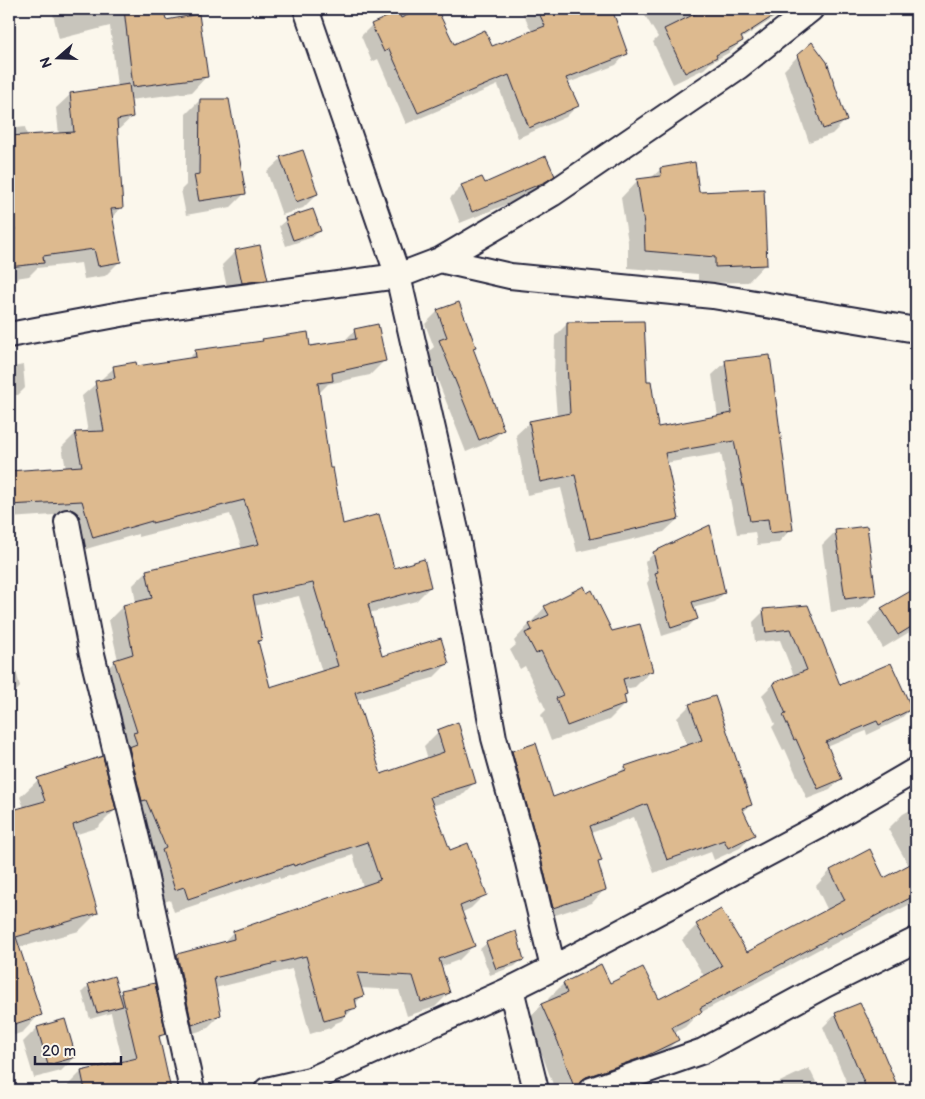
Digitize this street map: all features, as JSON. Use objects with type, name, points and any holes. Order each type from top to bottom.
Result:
[{"type":"street","points":[[306,9],[398,276],[456,530],[494,738],[524,846],[553,968]]},
{"type":"street","points":[[9,334],[137,311],[398,276],[440,260],[552,194],[738,67],[811,9]]},
{"type":"street","points":[[440,260],[510,276],[713,296],[916,330]]},
{"type":"street","points":[[66,522],[91,650],[140,851],[192,1090]]},
{"type":"street","points":[[267,1090],[310,1080],[511,989],[818,827],[916,770]]},
{"type":"street","points":[[591,1090],[703,1051],[825,985],[916,940]]},
{"type":"street","points":[[511,989],[536,1090]]},
{"type":"building","points":[[124,9],[164,9],[166,20],[199,14],[208,77],[133,87]]},
{"type":"building","points":[[421,9],[437,9],[454,44],[485,30],[492,46],[545,26],[537,9],[612,9],[628,54],[566,78],[579,106],[529,128],[509,75],[418,113],[389,49],[384,52],[371,24],[398,12],[401,18]]},
{"type":"building","points":[[705,9],[784,9],[741,37],[743,41],[685,73],[664,29]]},
{"type":"building","points":[[812,42],[827,62],[847,121],[823,129],[797,55]]},
{"type":"building","points":[[129,84],[133,117],[117,120],[123,208],[111,209],[121,262],[98,266],[94,249],[43,256],[44,263],[9,267],[9,231],[15,230],[9,191],[9,136],[74,132],[70,93]]},
{"type":"building","points":[[200,99],[229,99],[246,194],[199,201],[194,175],[199,174]]},
{"type":"building","points":[[303,150],[318,194],[296,202],[280,157]]},
{"type":"building","points":[[546,156],[555,176],[545,182],[472,212],[461,185],[482,177],[485,183]]},
{"type":"building","points":[[695,162],[699,192],[764,189],[767,265],[715,267],[715,257],[645,251],[644,224],[637,179],[661,176],[660,168]]},
{"type":"building","points":[[313,209],[321,231],[293,240],[285,218]]},
{"type":"building","points":[[260,245],[268,280],[242,283],[235,250]]},
{"type":"building","points":[[459,302],[476,347],[473,348],[504,430],[479,440],[439,340],[447,337],[437,310]]},
{"type":"building","points":[[644,321],[647,381],[651,381],[658,427],[732,413],[725,360],[770,355],[793,530],[770,533],[768,519],[750,521],[734,441],[665,453],[679,519],[590,539],[575,475],[540,482],[529,421],[570,413],[567,322]]},
{"type":"building","points":[[378,324],[386,361],[332,373],[333,381],[318,383],[330,468],[333,468],[343,524],[379,514],[394,568],[424,559],[431,587],[368,604],[382,656],[441,638],[449,664],[355,692],[381,774],[444,752],[437,730],[458,722],[476,783],[430,797],[450,850],[468,843],[487,895],[460,906],[475,946],[439,959],[450,993],[421,1002],[413,976],[357,973],[364,996],[355,999],[357,1008],[345,1011],[346,1015],[324,1021],[306,956],[214,978],[221,1015],[192,1025],[177,954],[234,939],[233,931],[380,880],[367,842],[188,899],[184,887],[175,890],[162,850],[166,848],[146,800],[142,801],[129,747],[137,744],[133,733],[137,732],[114,660],[133,654],[123,605],[152,598],[146,570],[259,544],[244,500],[152,523],[152,521],[93,538],[82,501],[9,505],[9,471],[82,466],[75,432],[104,431],[95,381],[115,378],[113,366],[136,362],[137,366],[196,357],[195,350],[263,341],[262,339],[308,332],[310,346],[356,339],[354,329]],"holes":[[[313,583],[338,666],[270,687],[258,641],[262,640],[253,596]]]},
{"type":"building","points":[[710,525],[725,593],[692,602],[698,619],[671,628],[655,573],[658,572],[653,552]]},
{"type":"building","points":[[867,526],[876,595],[845,599],[835,530]]},
{"type":"building","points":[[584,586],[587,593],[592,590],[612,631],[640,624],[653,671],[623,679],[627,694],[624,695],[626,704],[567,726],[556,698],[563,695],[541,651],[536,654],[525,633],[532,630],[529,624],[549,615],[544,606]]},
{"type":"building","points":[[916,588],[916,624],[898,635],[881,608]]},
{"type":"building","points":[[808,605],[840,685],[891,663],[912,709],[879,725],[877,721],[826,742],[842,779],[818,789],[783,715],[786,714],[773,683],[807,670],[791,629],[766,632],[763,609]]},
{"type":"building","points":[[715,696],[752,805],[742,808],[755,835],[728,848],[724,840],[667,860],[647,804],[590,826],[602,861],[598,862],[606,890],[553,908],[512,751],[536,743],[553,797],[626,770],[625,766],[702,740],[689,704]]},
{"type":"building","points":[[103,756],[116,810],[73,825],[98,913],[16,937],[42,1015],[15,1024],[9,1006],[9,811],[45,801],[37,778]]},
{"type":"building","points":[[870,849],[884,878],[916,861],[916,895],[841,934],[841,932],[700,1008],[702,1012],[672,1027],[679,1040],[646,1056],[586,1077],[581,1081],[578,1089],[575,1090],[558,1042],[541,1004],[567,993],[563,983],[601,964],[610,983],[643,967],[659,999],[722,966],[696,924],[721,909],[747,952],[845,900],[830,870]]},
{"type":"building","points":[[516,931],[524,960],[496,969],[486,942]]},
{"type":"building","points":[[114,976],[123,1006],[97,1013],[88,984]]},
{"type":"building","points":[[155,983],[166,1034],[159,1036],[171,1090],[85,1090],[81,1071],[137,1058],[121,990]]},
{"type":"building","points":[[860,1003],[869,1019],[899,1090],[867,1090],[835,1013]]},
{"type":"building","points":[[65,1019],[76,1057],[48,1065],[37,1027]]}]
